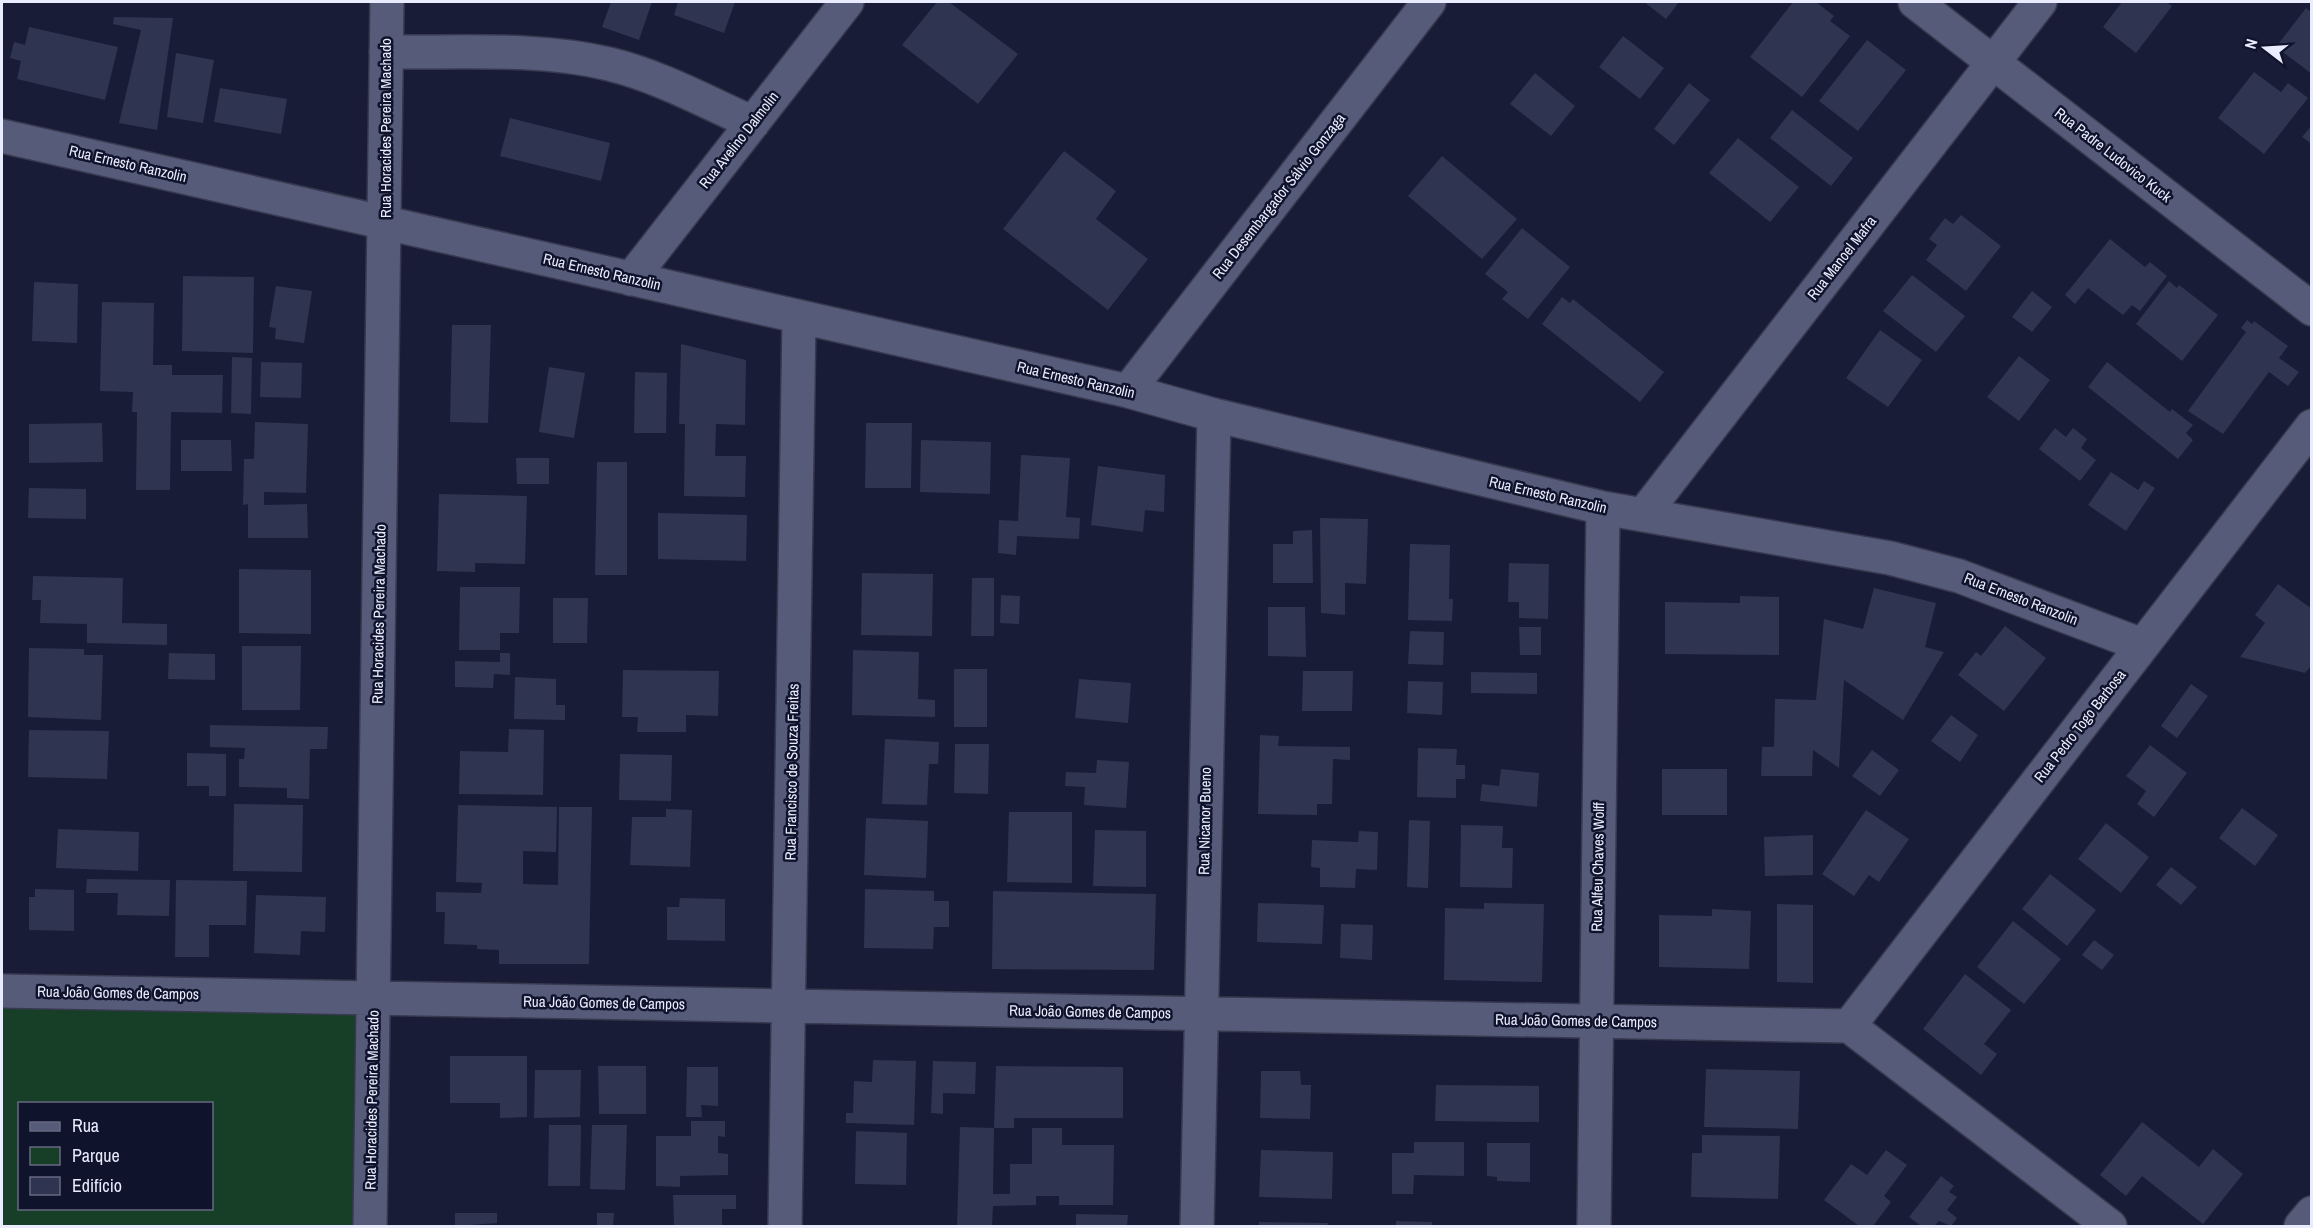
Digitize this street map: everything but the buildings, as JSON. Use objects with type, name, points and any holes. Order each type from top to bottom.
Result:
[{"type":"street","name":"Rua Horacides Pereira Machado","points":[[370,1227],[387,2]]},
{"type":"street","name":"Rua Avelino Dalmolin","points":[[631,279],[847,2]]},
{"type":"street","name":"Rua Desembargador Sálvio Gonzaga","points":[[1128,391],[1429,2]]},
{"type":"street","name":"Rua Padre Ludovico Kuck","points":[[1915,2],[2312,309]]},
{"type":"street","name":"Rua Manoel Mafra","points":[[1643,515],[2040,2]]},
{"type":"street","points":[[386,52],[546,55],[608,64],[649,76],[753,123]]},
{"type":"street","name":"Rua Ernesto Ranzolin","points":[[2,135],[1128,391],[1214,415],[1602,508],[1890,558],[1959,576],[2142,645]]},
{"type":"street","name":"Rua Francisco de Souza Freitas","points":[[786,1227],[799,317]]},
{"type":"street","name":"Rua Nicanor Bueno","points":[[1197,1227],[1214,415]]},
{"type":"street","name":"Rua Pedro Togo Barbosa","points":[[1849,1026],[2312,426]]},
{"type":"street","name":"Rua Alfeu Chaves Wolff","points":[[1594,1227],[1602,508]]},
{"type":"street","name":"Rua João Gomes de Campos","points":[[2,991],[1849,1026]]},
{"type":"street","points":[[1849,1026],[2110,1227]]},
{"type":"street","points":[[2301,1227],[2312,1214]]},
{"type":"green space","points":[[2,991],[374,998],[370,1226],[2,1226]]}]
